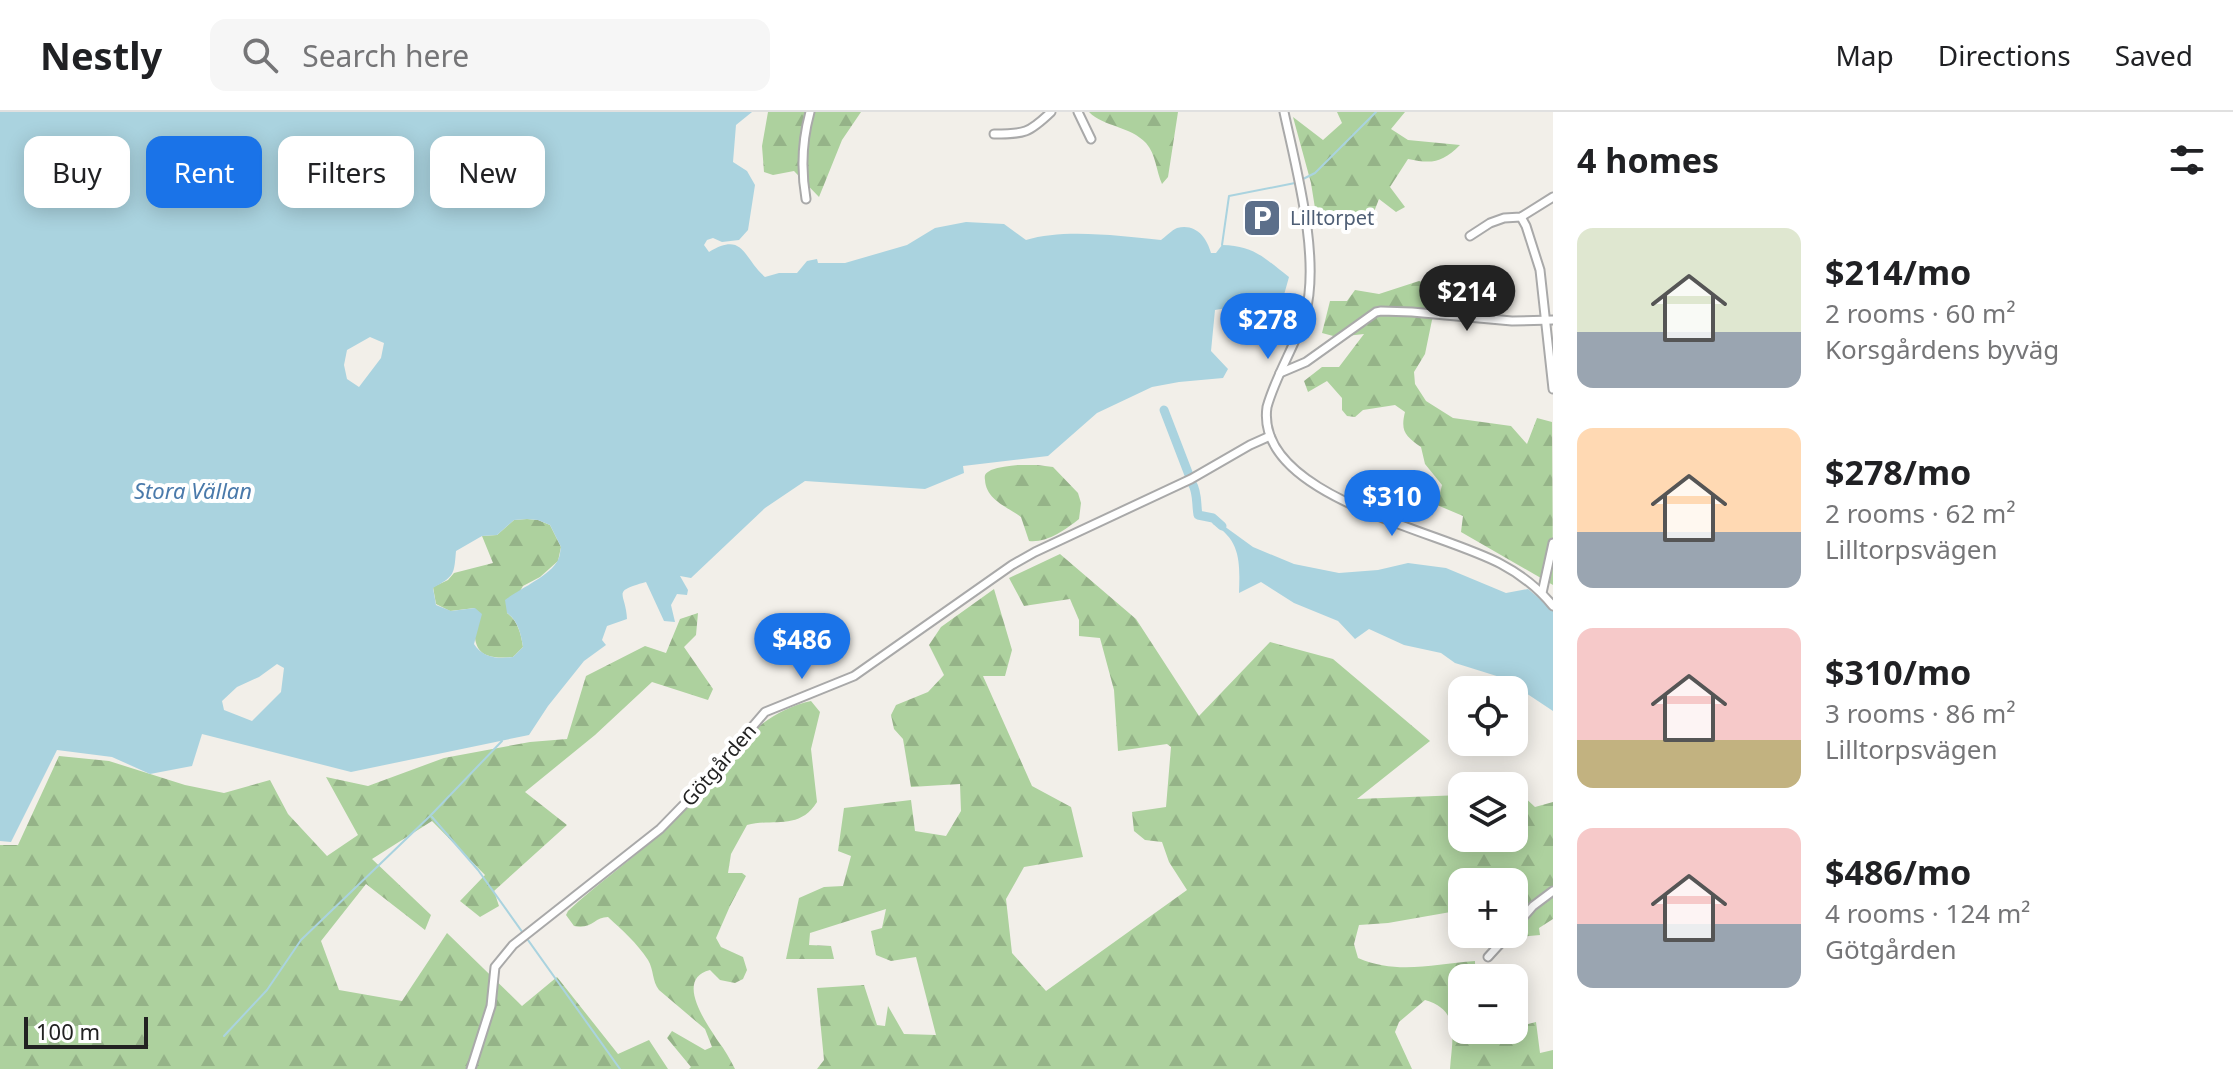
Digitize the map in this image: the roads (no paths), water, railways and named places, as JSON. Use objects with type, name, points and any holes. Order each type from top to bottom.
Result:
[{"type":"street","points":[[806,199],[802,164],[810,112]]},
{"type":"street","points":[[994,134],[1032,130],[1051,112]]},
{"type":"street","points":[[1078,112],[1091,139]]},
{"type":"street","points":[[1284,112],[1301,190],[1310,272],[1305,314],[1266,412],[1274,447],[1292,468],[1330,493],[1362,510],[1502,564],[1542,593],[1553,606]]},
{"type":"street","points":[[1470,236],[1490,223],[1521,217],[1553,197]]},
{"type":"street","points":[[1521,217],[1540,270],[1549,320],[1553,389]]},
{"type":"street","points":[[1280,373],[1306,362],[1381,311],[1512,321],[1549,320]]},
{"type":"street","name":"Götgården","points":[[471,1069],[491,1006],[495,967],[513,945],[660,829],[765,712],[854,676],[1012,565],[1191,479],[1270,436]]},
{"type":"street","points":[[1542,593],[1553,543]]},
{"type":"street","points":[[1528,912],[1553,891]]},
{"type":"street","points":[[1488,957],[1496,948]]},
{"type":"water","name":"Stora Vällan","points":[[0,112],[752,112],[736,125],[733,162],[747,171],[755,185],[748,230],[739,240],[722,242],[713,238],[704,245],[709,252],[729,244],[736,246],[765,277],[797,273],[807,261],[817,259],[818,263],[845,263],[907,245],[935,228],[966,222],[1004,224],[1026,240],[1075,234],[1161,240],[1177,228],[1190,228],[1203,237],[1211,253],[1216,253],[1222,245],[1243,248],[1258,254],[1289,277],[1282,302],[1287,319],[1276,328],[1241,335],[1239,321],[1227,308],[1215,310],[1211,351],[1228,369],[1223,378],[1152,387],[1097,413],[1048,456],[963,466],[964,473],[925,489],[805,481],[765,508],[691,578],[680,576],[688,590],[687,595],[677,594],[671,605],[675,622],[664,621],[646,582],[624,591],[627,619],[607,626],[602,640],[606,645],[584,661],[529,735],[351,772],[202,734],[192,766],[150,774],[112,757],[57,750],[11,842],[0,841]],"holes":[[[370,337],[384,343],[381,358],[359,387],[347,379],[344,365],[347,350]],[[527,519],[550,525],[561,547],[558,560],[534,582],[505,600],[507,613],[516,623],[523,647],[513,657],[486,655],[474,644],[482,614],[475,608],[451,611],[436,605],[433,588],[452,574],[456,551],[482,536],[497,535],[514,520]],[[277,664],[284,668],[281,692],[252,721],[224,710],[222,701],[237,687]]]},
{"type":"water","points":[[1213,518],[1253,547],[1294,564],[1339,573],[1378,570],[1408,563],[1446,568],[1506,593],[1528,589],[1553,610],[1553,711],[1528,694],[1528,676],[1497,676],[1455,663],[1441,653],[1404,645],[1369,629],[1355,639],[1338,621],[1294,603],[1261,582],[1239,593],[1234,545],[1213,524]]},
{"type":"waterway","points":[[1301,180],[1315,173],[1376,112]]},
{"type":"waterway","points":[[1222,245],[1229,196],[1295,183]]},
{"type":"waterway","points":[[1164,410],[1189,475]]},
{"type":"waterway","points":[[1192,483],[1198,515],[1213,518],[1222,526]]},
{"type":"waterway","points":[[224,1036],[267,990],[301,940],[431,815],[502,741]]},
{"type":"waterway","points":[[432,817],[478,870],[620,1069]]},
{"type":"place","name":"Lilltorpet","points":[[1262,218]]}]
